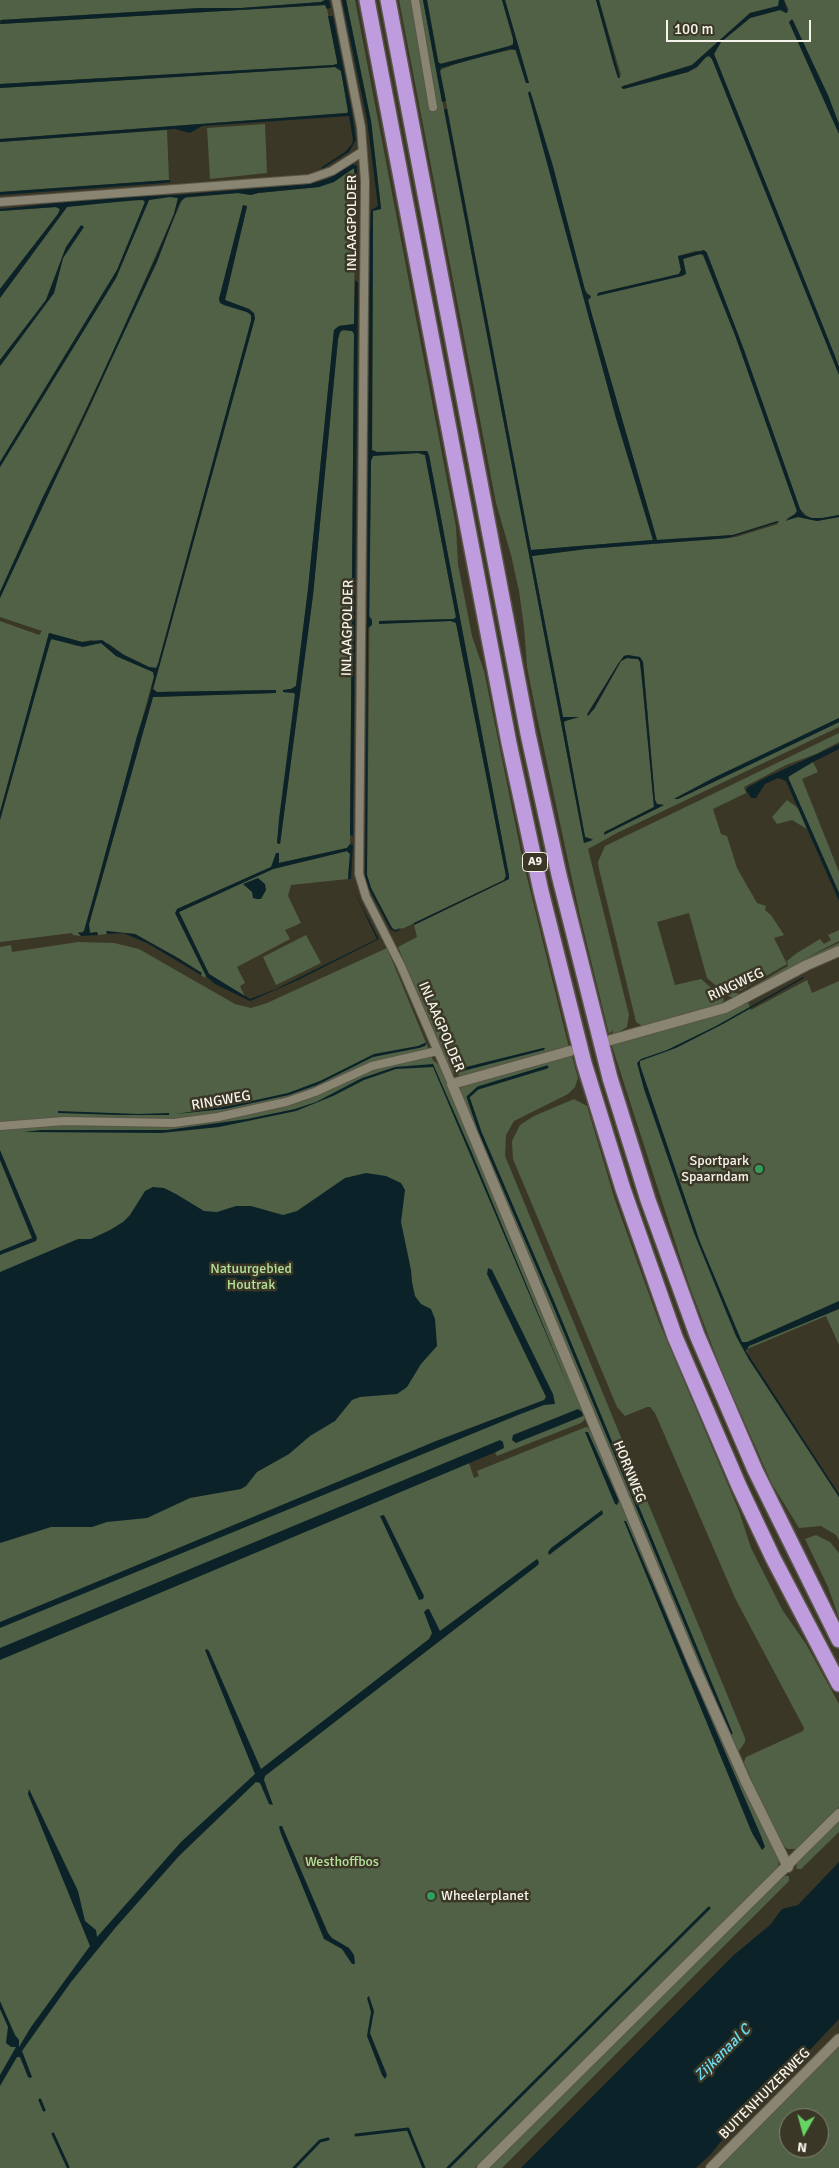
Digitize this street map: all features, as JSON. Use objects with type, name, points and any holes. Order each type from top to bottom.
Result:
[{"type":"highway","name":"A9","points":[[367,0],[509,743],[542,891],[584,1063],[623,1189],[675,1337],[773,1558],[839,1684]]},
{"type":"highway","name":"A9","points":[[388,0],[528,734],[559,875],[603,1052],[648,1200],[697,1335],[755,1470],[839,1640]]},
{"type":"street","name":"INLAAGPOLDER","points":[[336,0],[362,127],[365,190],[359,874],[366,897],[401,966],[452,1084]]},
{"type":"street","points":[[415,0],[433,107]]},
{"type":"street","name":"INLAAGPOLDER","points":[[0,202],[309,179],[332,171],[362,152]]},
{"type":"street","name":"RINGWEG","points":[[611,1040],[725,1008],[807,965],[839,951]]},
{"type":"street","name":"RINGWEG","points":[[0,1126],[64,1122],[174,1123],[218,1117],[286,1102],[315,1092],[372,1066],[437,1051]]},
{"type":"street","points":[[452,1084],[570,1051]]},
{"type":"street","name":"HORNWEG","points":[[452,1084],[693,1663],[746,1782],[788,1867]]},
{"type":"street","points":[[482,2168],[788,1867],[839,1814]]},
{"type":"street","name":"BUITENHUIZERWEG","points":[[711,2168],[839,2039]]},
{"type":"green space","points":[[0,0],[325,0],[321,2],[241,8],[200,8],[0,20]]},
{"type":"green space","points":[[346,0],[355,0],[456,527],[458,564],[472,636],[484,671],[522,857],[569,1048],[462,1076],[454,1074],[449,1068],[398,947],[417,937],[414,925],[509,879],[509,876],[429,455],[427,451],[377,452],[372,450],[373,211],[381,208],[371,121]]},
{"type":"green space","points":[[399,0],[412,0],[432,110],[436,109],[417,0],[423,0],[584,843],[593,839],[585,837],[564,723],[579,717],[563,717],[532,556],[586,549],[736,537],[778,524],[777,521],[733,535],[657,540],[592,315],[588,300],[591,298],[585,290],[541,126],[531,93],[529,92],[616,418],[653,540],[531,550],[440,70],[463,61],[515,49],[526,83],[529,83],[505,0],[596,0],[618,78],[621,75],[599,0],[779,0],[778,6],[750,13],[692,65],[622,86],[624,89],[688,72],[697,67],[706,57],[709,56],[712,59],[839,375],[839,515],[815,519],[807,516],[800,509],[744,350],[706,251],[696,251],[678,256],[681,270],[679,274],[598,293],[597,295],[682,276],[686,273],[683,259],[700,254],[704,255],[735,335],[797,511],[786,519],[798,517],[817,521],[839,517],[839,718],[675,798],[678,799],[839,722],[839,727],[617,833],[588,849],[629,1015],[627,1027],[612,1036],[613,1030],[609,1034],[580,916],[527,667],[519,591],[496,503]],"holes":[[[628,655],[641,659],[643,662],[655,800],[657,804],[664,805],[604,834],[604,832],[654,807],[640,662],[638,659],[627,658],[621,661],[594,709],[587,714],[624,656]]]},
{"type":"green space","points":[[427,0],[502,0],[514,43],[508,47],[439,64]]},
{"type":"green space","points":[[784,0],[839,0],[839,124],[793,20],[789,22],[839,134],[839,367],[714,54],[721,42],[750,18],[780,10],[789,10]]},
{"type":"green space","points":[[325,5],[337,61],[337,64],[333,65],[0,84],[0,24]]},
{"type":"green space","points":[[335,67],[341,71],[347,113],[0,139],[0,88]]},
{"type":"green space","points":[[265,124],[267,173],[210,179],[207,128]]},
{"type":"green space","points":[[167,130],[169,180],[0,192],[0,142]]},
{"type":"green space","points":[[355,168],[355,190],[358,191],[358,202],[355,203],[354,324],[339,326],[334,330],[308,589],[296,686],[283,690],[283,692],[294,693],[295,695],[277,843],[280,844],[313,595],[338,339],[340,332],[343,330],[353,331],[354,334],[350,844],[347,848],[279,863],[279,853],[271,867],[177,909],[206,974],[205,978],[201,973],[178,958],[135,934],[107,931],[107,934],[98,935],[97,932],[91,933],[88,928],[153,697],[276,693],[275,690],[157,692],[153,689],[255,318],[249,309],[225,300],[247,207],[243,205],[219,299],[224,305],[247,312],[251,315],[251,321],[158,664],[156,668],[149,667],[124,655],[109,644],[91,640],[82,642],[49,633],[0,812],[0,621],[39,635],[42,631],[0,617],[0,598],[42,505],[90,407],[183,198],[238,193],[251,195],[319,187]]},
{"type":"green space","points":[[170,196],[178,198],[174,214],[105,370],[42,499],[0,592],[0,467],[116,278],[149,200]]},
{"type":"green space","points":[[143,200],[145,202],[117,270],[0,462],[0,366],[54,293],[63,258],[83,227],[66,247],[46,300],[0,360],[0,298],[67,207]]},
{"type":"green space","points":[[56,207],[60,209],[58,214],[0,289],[0,211]]},
{"type":"green space","points":[[418,453],[425,455],[456,617],[454,619],[380,621],[379,623],[451,621],[456,623],[506,876],[504,880],[404,928],[395,930],[392,928],[371,888],[367,875],[371,460],[373,456],[377,455]]},
{"type":"green space","points":[[53,638],[78,646],[101,643],[116,656],[153,672],[154,676],[84,931],[78,933],[81,936],[73,935],[72,933],[0,942],[0,820],[49,643]]},
{"type":"green space","points":[[839,733],[839,742],[816,754],[786,765],[744,787],[746,793],[713,809],[721,834],[727,836],[737,868],[757,903],[766,906],[765,910],[771,915],[784,935],[774,938],[787,964],[740,991],[732,990],[732,992],[740,994],[788,966],[787,961],[820,939],[824,944],[831,940],[828,935],[839,930],[839,941],[806,958],[839,943],[839,947],[736,999],[728,996],[707,978],[689,913],[657,922],[675,985],[701,979],[724,999],[722,1005],[642,1026],[636,1022],[599,869],[598,862],[605,846]]},
{"type":"green space","points":[[813,762],[818,772],[802,779],[839,872],[839,893],[788,779],[791,774]]},
{"type":"green space","points":[[787,800],[798,808],[807,829],[792,820],[777,824],[772,817]]},
{"type":"green space","points":[[347,851],[350,854],[348,879],[291,885],[288,896],[301,923],[285,930],[290,939],[237,967],[245,983],[240,986],[245,997],[209,974],[179,912],[273,869]]},
{"type":"green space","points":[[306,935],[321,963],[276,985],[263,957]]},
{"type":"green space","points":[[78,942],[114,943],[139,949],[235,1004],[251,1008],[267,1003],[387,948],[433,1060],[441,1067],[586,1418],[581,1423],[497,1456],[495,1452],[469,1463],[474,1478],[479,1476],[477,1471],[586,1427],[591,1428],[779,1860],[778,1868],[763,1885],[615,2028],[475,2168],[0,2168],[0,947],[11,945],[12,952]]},
{"type":"green space","name":"Sportpark Spaarndam","points":[[807,980],[812,993],[839,981],[839,1345],[826,1316],[747,1349],[748,1358],[839,1497],[839,1540],[836,1535],[821,1526],[799,1528],[772,1484],[721,1369],[689,1285],[611,1043],[713,1017],[748,1002],[751,1010]]},
{"type":"green space","points":[[571,1053],[578,1078],[575,1087],[568,1094],[514,1121],[506,1135],[505,1156],[745,1738],[745,1742],[739,1751],[736,1751],[703,1676],[461,1099],[460,1090],[462,1086]]},
{"type":"green space","points":[[574,1099],[587,1106],[615,1200],[659,1322],[739,1511],[751,1548],[783,1611],[806,1644],[839,1704],[839,1807],[797,1849],[788,1849],[782,1845],[769,1821],[744,1762],[746,1757],[803,1731],[804,1728],[735,1598],[655,1413],[650,1407],[647,1407],[625,1416],[617,1407],[513,1159],[512,1141],[520,1125],[534,1116]]},
{"type":"green space","points":[[816,1535],[830,1542],[839,1553],[839,1618],[828,1587],[805,1539]]},
{"type":"green space","points":[[839,1820],[839,1832],[801,1869],[796,1869],[797,1863]]},
{"type":"green space","points":[[785,1876],[789,1876],[789,1881],[502,2168],[487,2168],[705,1951]]},
{"type":"green space","points":[[839,2043],[839,2168],[714,2168]]},
{"type":"water","points":[[329,0],[331,8],[327,9],[325,5],[0,24],[1,20],[200,8],[241,8],[321,2]]},
{"type":"water","points":[[342,0],[346,0],[371,121],[381,209],[373,211],[372,450],[377,452],[427,451],[429,455],[509,876],[509,879],[414,925],[414,923],[504,880],[506,876],[456,623],[451,621],[379,624],[379,621],[454,619],[456,617],[425,455],[418,453],[373,456],[371,461],[369,616],[372,620],[372,625],[368,628],[367,875],[371,888],[392,928],[395,930],[401,928],[396,932],[390,929],[369,889],[365,877],[370,233],[371,210],[378,206],[367,120]]},
{"type":"water","points":[[423,0],[427,0],[438,62],[441,64],[513,45],[513,38],[502,0],[505,0],[529,83],[526,83],[516,50],[510,49],[441,68],[440,72],[446,101],[442,102]]},
{"type":"water","points":[[596,0],[599,0],[620,78],[618,78],[613,62]]},
{"type":"water","points":[[779,0],[784,0],[788,12],[780,10],[750,18],[721,42],[714,54],[835,356],[839,367],[839,375],[712,59],[709,56],[706,57],[697,67],[688,72],[623,89],[621,87],[692,65],[750,13],[778,6]]},
{"type":"water","points":[[328,16],[333,16],[356,140],[349,152],[322,169],[322,167],[345,152],[352,144],[349,116],[202,126],[190,133],[175,129],[0,142],[0,139],[347,113],[341,71],[335,67],[0,88],[0,84],[333,65],[337,64],[337,61]]},
{"type":"water","points":[[792,19],[828,95],[839,124],[839,134],[789,22]]},
{"type":"water","points":[[530,91],[553,166],[585,290],[591,296],[588,300],[592,315],[657,540],[733,535],[779,522],[728,538],[586,549],[532,556],[563,717],[579,717],[564,723],[585,837],[593,840],[584,843],[444,109],[447,109],[531,550],[653,540],[616,418],[528,93]]},
{"type":"water","points":[[353,164],[357,166],[358,191],[355,190],[354,168],[334,182],[319,187],[251,195],[238,193],[186,197],[180,202],[157,262],[0,598],[0,592],[42,499],[75,434],[156,257],[174,214],[178,198],[170,197],[149,200],[116,278],[0,467],[0,462],[117,270],[145,202],[143,200],[135,200],[67,207],[0,298],[0,289],[60,209],[56,207],[0,211],[0,209],[104,198],[175,195],[310,184],[327,179]]},
{"type":"water","points":[[169,180],[171,182],[0,195],[0,192]]},
{"type":"water","points":[[243,205],[247,206],[225,300],[249,309],[254,313],[255,318],[153,689],[157,692],[276,690],[276,693],[153,697],[89,924],[90,933],[97,932],[98,935],[81,936],[78,932],[82,933],[84,931],[148,702],[154,677],[153,672],[116,656],[101,643],[83,647],[51,639],[0,820],[0,812],[49,633],[82,642],[102,640],[124,655],[149,667],[156,668],[158,664],[251,321],[251,315],[247,312],[224,305],[220,303],[219,299]]},
{"type":"water","points":[[81,225],[84,227],[63,258],[54,293],[0,366],[0,360],[46,300],[66,247]]},
{"type":"water","points":[[704,250],[707,253],[744,350],[800,509],[804,515],[811,518],[839,515],[839,517],[817,521],[798,517],[785,521],[797,511],[735,335],[703,255],[700,254],[683,259],[686,274],[682,276],[597,296],[598,293],[679,274],[681,270],[678,256]]},
{"type":"water","points":[[356,280],[358,283],[353,836],[350,835],[354,334],[352,331],[343,330],[340,332],[338,339],[313,595],[280,844],[277,843],[279,819],[295,695],[294,693],[283,692],[283,690],[296,686],[308,589],[334,330],[339,326],[354,324]]},
{"type":"water","points":[[624,656],[640,657],[643,662],[655,800],[657,804],[664,805],[604,835],[605,832],[654,807],[640,662],[638,659],[627,658],[621,661],[594,709],[587,715],[618,664]]},
{"type":"water","points":[[839,718],[839,722],[831,726],[678,799],[674,799],[713,778]]},
{"type":"water","points":[[839,744],[839,749],[788,777],[839,893],[839,901],[786,781],[778,778],[765,784],[756,798],[751,798],[746,790],[767,777]]},
{"type":"water","points":[[350,844],[353,845],[351,879],[348,879],[350,854],[347,851],[273,869],[179,912],[209,974],[250,999],[276,989],[377,939],[353,889],[379,939],[298,980],[250,1001],[215,984],[206,976],[175,913],[177,909],[271,867],[276,853],[279,853],[279,863],[347,848]]},
{"type":"water","points":[[258,878],[265,884],[266,890],[261,899],[253,898],[252,892],[243,884]]},
{"type":"water","points":[[106,931],[135,934],[202,973],[201,975],[147,943],[123,933],[107,934]]},
{"type":"water","points":[[803,977],[723,1024],[676,1048],[640,1061],[640,1065],[700,1242],[742,1342],[747,1342],[839,1301],[839,1309],[749,1346],[746,1351],[839,1494],[839,1497],[748,1358],[736,1336],[694,1233],[644,1089],[637,1063],[641,1059],[667,1050],[716,1026]]},
{"type":"water","points":[[427,1042],[425,1046],[419,1048],[373,1057],[317,1085],[289,1095],[225,1109],[176,1114],[233,1105],[288,1093],[320,1081],[374,1054],[418,1046]]},
{"type":"water","points":[[545,1048],[544,1050],[463,1071],[455,1070],[445,1051],[450,1050],[457,1066],[462,1068]]},
{"type":"water","points":[[433,1064],[572,1395],[433,1067],[396,1069],[364,1080],[333,1096],[296,1111],[219,1127],[161,1133],[24,1132],[41,1130],[167,1130],[247,1119],[295,1109],[316,1102],[362,1078],[395,1067]]},
{"type":"water","points":[[58,1111],[139,1114],[169,1113],[169,1115],[58,1113]]},
{"type":"water","points":[[0,1150],[37,1238],[36,1241],[0,1255],[0,1251],[32,1238],[0,1160]]},
{"type":"water","points":[[366,1173],[386,1176],[401,1183],[405,1190],[401,1222],[415,1296],[421,1304],[431,1309],[435,1319],[437,1346],[421,1364],[407,1387],[397,1394],[360,1397],[352,1400],[335,1421],[310,1436],[289,1454],[257,1472],[246,1486],[241,1489],[190,1498],[147,1518],[107,1522],[92,1527],[51,1527],[0,1543],[0,1272],[78,1239],[91,1239],[110,1230],[130,1215],[145,1191],[153,1187],[164,1188],[204,1211],[217,1212],[236,1206],[251,1206],[283,1215],[297,1211],[345,1178]]},
{"type":"water","points":[[488,1268],[492,1270],[553,1394],[555,1404],[544,1405],[518,1415],[0,1628],[0,1622],[436,1441],[544,1400],[546,1397],[487,1274]]},
{"type":"water","points":[[578,1409],[582,1412],[583,1416],[516,1443],[512,1440],[513,1435]]},
{"type":"water","points":[[585,1432],[588,1432],[619,1501],[617,1505],[615,1504]]},
{"type":"water","points":[[500,1440],[503,1442],[504,1448],[496,1452],[0,1660],[0,1648]]},
{"type":"water","points":[[602,1510],[603,1514],[549,1555],[548,1552],[551,1548]]},
{"type":"water","points":[[384,1515],[424,1596],[423,1599],[419,1600],[380,1516]]},
{"type":"water","points":[[624,1521],[626,1521],[761,1836],[765,1847],[762,1850],[752,1833]]},
{"type":"water","points":[[537,1559],[538,1565],[265,1776],[264,1780],[273,1805],[269,1804],[260,1783],[256,1782],[179,1856],[116,1927],[71,1982],[22,2051],[32,2077],[28,2077],[20,2057],[17,2057],[0,2086],[0,2075],[16,2047],[11,2047],[6,2043],[8,2027],[0,2009],[0,2001],[19,2040],[19,2047],[31,2027],[90,1946],[28,1794],[29,1789],[78,1891],[85,1921],[96,1930],[97,1937],[181,1842],[255,1774],[205,1650],[209,1651],[261,1769],[429,1639],[432,1633],[424,1612],[427,1609],[429,1609],[440,1631]]},
{"type":"water","points":[[280,1826],[282,1826],[328,1933],[332,1938],[349,1948],[354,1955],[355,1964],[352,1964],[342,1949],[324,1939],[281,1834]]},
{"type":"water","name":"Zijkanaal C","points":[[839,1862],[839,2019],[748,2116],[733,2126],[711,2154],[696,2168],[521,2168],[735,1954],[770,1925],[782,1909],[798,1905]]},
{"type":"water","points":[[369,1996],[374,2011],[370,2033],[387,2075],[385,2079],[367,2036],[371,2012],[367,1998]]},
{"type":"waterway","points":[[547,1067],[478,1088],[468,1097],[480,1132],[554,1305],[731,1733]]},
{"type":"waterway","points":[[448,2168],[709,1908]]},
{"type":"waterway","points":[[40,2100],[44,2110]]},
{"type":"waterway","points":[[356,2135],[408,2129],[424,2168]]},
{"type":"waterway","points":[[53,2134],[68,2167]]},
{"type":"waterway","points":[[294,2168],[320,2141],[328,2139]]},
{"type":"place","name":"Sportpark Spaarndam","points":[[759,1169]]},
{"type":"place","name":"Wheelerplanet","points":[[431,1896]]},
{"type":"park label","name":"Natuurgebied Houtrak","points":[[251,1278]]},
{"type":"park label","name":"Westhoffbos","points":[[342,1862]]}]
